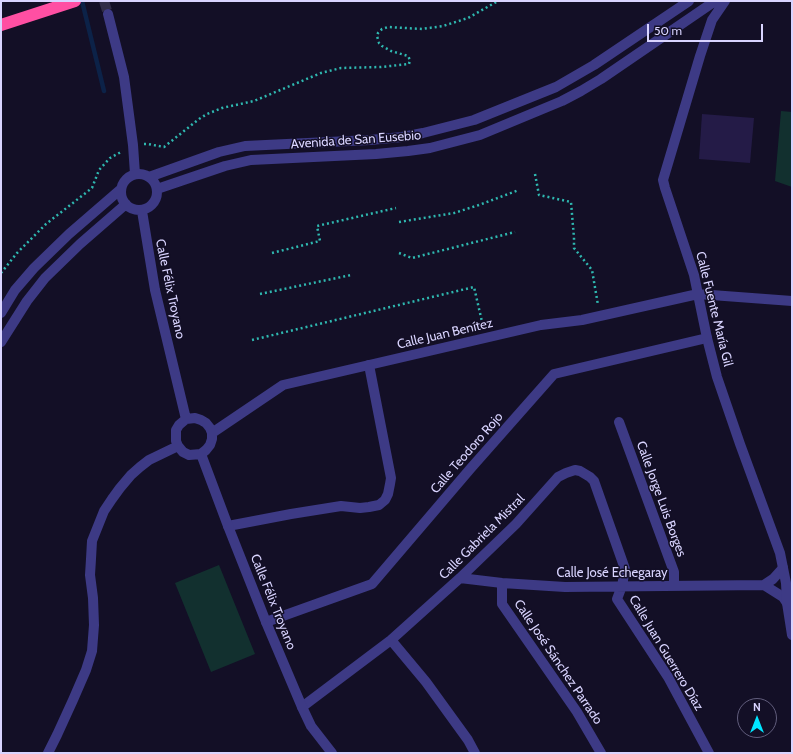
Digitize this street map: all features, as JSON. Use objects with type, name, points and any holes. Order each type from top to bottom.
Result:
[{"type":"highway","points":[[1,24],[75,1]]},
{"type":"street","name":"Avenida de San Eusebio","points":[[149,177],[219,152],[245,146],[402,137],[474,120],[556,87],[594,65],[689,1]]},
{"type":"street","name":"Avenida de San Eusebio","points":[[157,189],[225,166],[251,160],[363,155],[408,151],[430,148],[480,135],[562,101],[581,91],[715,1]]},
{"type":"street","name":"Calle Fuente María Gil","points":[[725,1],[712,20],[663,180],[694,275],[717,377],[780,553],[786,583],[787,603],[792,635]]},
{"type":"street","points":[[108,14],[124,77],[133,145],[135,174]]},
{"type":"street","points":[[141,174],[149,177],[157,189],[158,195],[156,201],[147,210],[134,211],[129,208],[121,198],[121,189],[125,181],[130,176],[141,174]]},
{"type":"street","points":[[1,313],[15,290],[34,268],[69,234],[121,189]]},
{"type":"street","points":[[1,342],[26,301],[45,278],[80,244],[126,204]]},
{"type":"street","name":"Calle Félix Troyano","points":[[142,211],[155,290],[186,419]]},
{"type":"street","name":"Calle Juan Benítez","points":[[212,433],[283,385],[541,325],[582,320],[698,294],[792,301]]},
{"type":"street","name":"Calle Teodoro Rojo","points":[[266,622],[372,584],[554,374],[707,338]]},
{"type":"street","points":[[228,526],[341,506],[368,508],[379,505],[385,500],[388,494],[391,478],[369,365]]},
{"type":"street","points":[[195,418],[201,420],[206,423],[212,433],[210,445],[201,454],[189,455],[183,452],[176,441],[176,430],[186,419],[195,418]]},
{"type":"street","name":"Calle Jorge Luis Borges","points":[[619,422],[674,572],[674,586]]},
{"type":"street","points":[[48,753],[86,670],[92,651],[94,625],[93,598],[90,576],[92,541],[104,511],[120,488],[140,467],[149,460],[178,446]]},
{"type":"street","name":"Calle Félix Troyano","points":[[201,454],[266,622],[302,706],[311,726],[332,753]]},
{"type":"street","name":"Calle Gabriela Mistral","points":[[302,706],[391,640],[460,578],[516,524],[558,477],[566,473],[575,470],[580,471],[586,473],[594,481],[625,569],[622,586]]},
{"type":"street","points":[[783,568],[773,579],[764,585],[783,597],[787,603]]},
{"type":"street","name":"Calle José Echegaray","points":[[460,578],[502,583],[565,587],[764,585]]},
{"type":"street","name":"Calle José Sánchez Parrado","points":[[502,583],[502,604],[577,712],[601,753]]},
{"type":"street","name":"Calle Juan Guerrero Díaz","points":[[622,586],[617,599],[668,677],[709,753]]},
{"type":"street","points":[[391,640],[426,682],[468,740],[475,753]]},
{"type":"path","points":[[1,273],[17,253],[46,224],[92,188],[99,170],[110,158],[133,145],[148,144],[164,147],[207,114],[222,108],[254,101],[321,73],[341,68],[382,67],[409,64],[410,60],[408,56],[391,51],[379,43],[377,36],[382,29],[388,27],[422,29],[443,26],[468,18],[498,1]]},
{"type":"path","points":[[535,174],[539,195],[571,202],[574,248],[592,270],[600,316]]},
{"type":"path","points":[[399,222],[454,213],[479,206],[519,190]]},
{"type":"path","points":[[272,252],[320,241],[317,226],[396,208]]},
{"type":"path","points":[[399,253],[412,258],[515,232]]},
{"type":"path","points":[[260,294],[351,274]]},
{"type":"path","points":[[252,340],[474,287],[486,338]]},
{"type":"green space","points":[[781,111],[792,112],[792,187],[775,181]]},
{"type":"green space","points":[[219,565],[255,654],[211,672],[175,583]]},
{"type":"building","points":[[702,114],[754,118],[750,163],[699,159]]},
{"type":"waterway","points":[[82,1],[104,91]]},
{"type":"tunnel","points":[[104,1],[108,14]]}]
